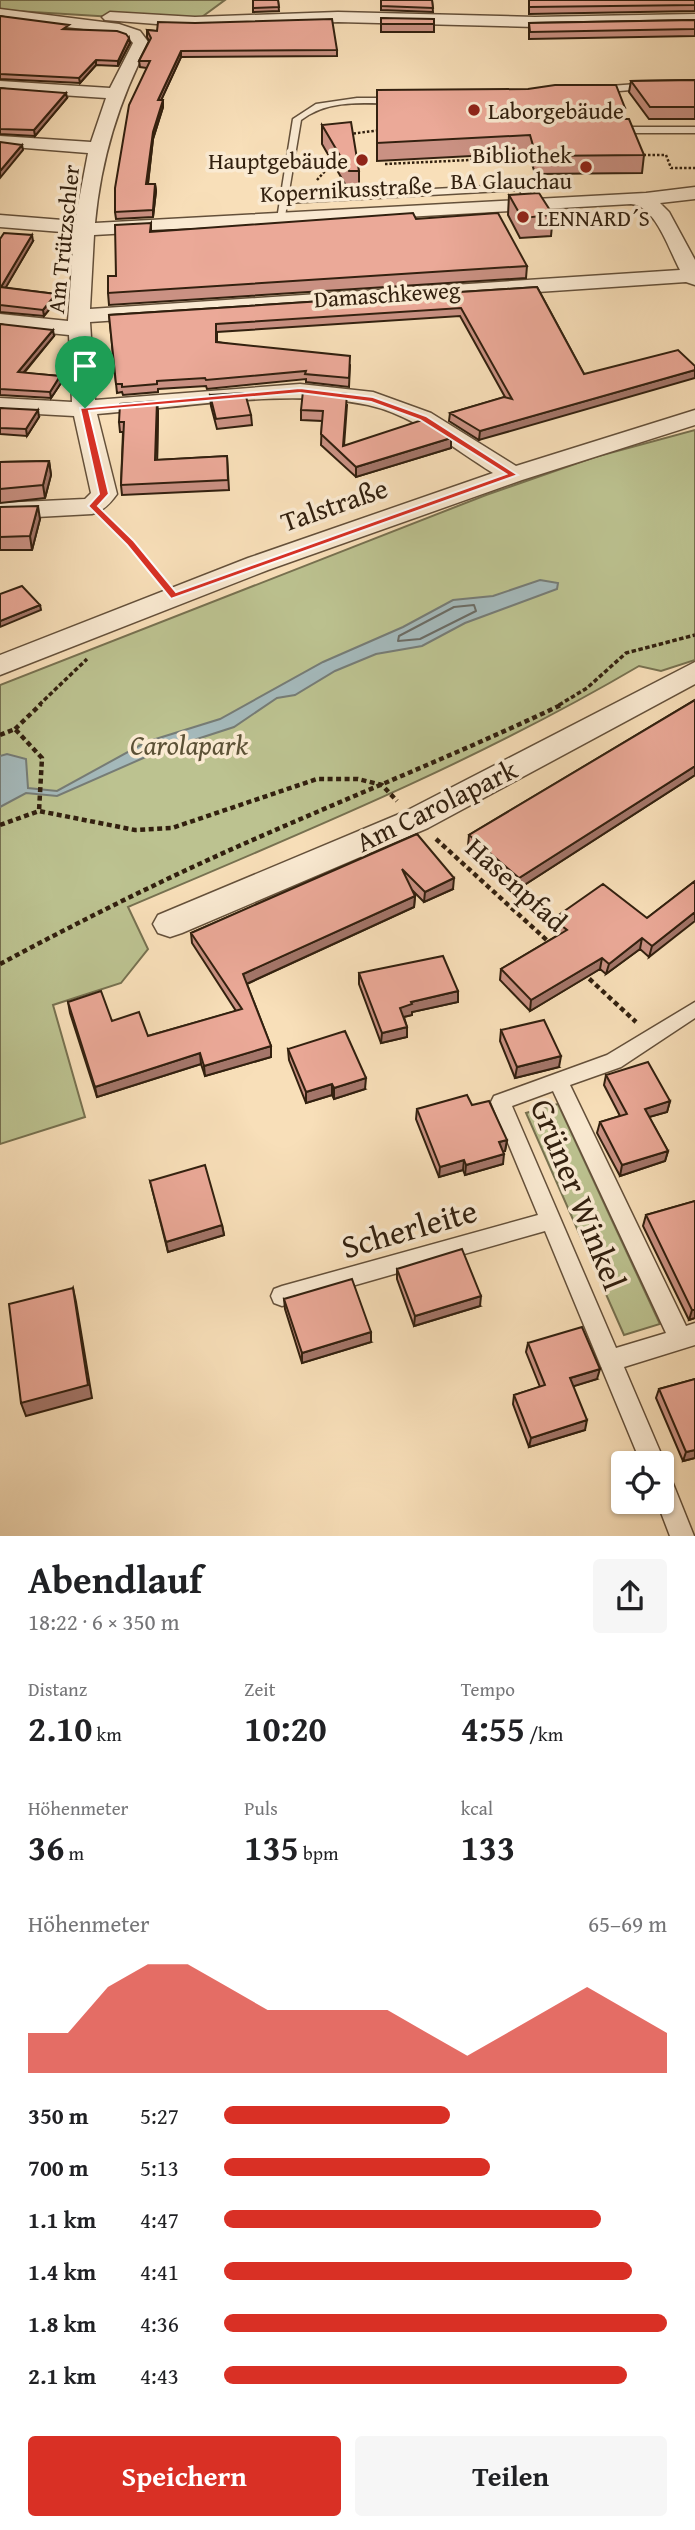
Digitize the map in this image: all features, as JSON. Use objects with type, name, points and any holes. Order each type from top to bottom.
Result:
[{"type":"street","points":[[0,12],[195,22],[338,17],[535,22],[695,19]]},
{"type":"street","name":"Am Trützschler","points":[[0,12],[110,28],[134,34],[141,43],[130,61],[97,148],[84,228],[79,323],[85,408],[104,494],[92,506]]},
{"type":"street","points":[[0,86],[117,94]]},
{"type":"street","points":[[0,141],[97,148]]},
{"type":"street","name":"Kopernikusstraße","points":[[0,221],[106,230],[281,209],[528,195],[645,200],[659,195],[695,193]]},
{"type":"street","points":[[645,200],[659,212],[694,277]]},
{"type":"street","name":"Damaschkeweg","points":[[0,321],[79,323],[694,277]]},
{"type":"street","points":[[0,405],[61,410],[300,391],[373,399],[423,418],[513,475]]},
{"type":"street","name":"Talstraße","points":[[0,666],[80,637],[174,597],[513,475],[695,418]]},
{"type":"street","points":[[0,511],[92,506]]},
{"type":"street","name":"Am Carolapark","points":[[170,924],[416,820],[695,672]]},
{"type":"lane","points":[[590,91],[667,86]]},
{"type":"lane","points":[[407,101],[337,102],[305,111],[295,124],[281,209],[349,197],[528,195]]},
{"type":"lane","points":[[601,131],[695,130]]},
{"type":"lane","name":"Grüner Winkel","points":[[648,1451],[613,1360],[501,1102],[614,1061],[695,1009]]},
{"type":"lane","name":"Grüner Winkel","points":[[558,1081],[687,1336]]},
{"type":"lane","name":"Scherleite","points":[[282,1296],[552,1220]]},
{"type":"lane","points":[[613,1360],[687,1336]]},
{"type":"lane","points":[[674,1514],[682,1536]]},
{"type":"path","points":[[345,134],[386,130]]},
{"type":"path","points":[[627,155],[666,155],[671,168],[695,167]]},
{"type":"path","points":[[385,164],[538,157]]},
{"type":"path","points":[[316,177],[334,161]]},
{"type":"path","points":[[92,506],[130,543],[174,597]]},
{"type":"path","points":[[0,964],[106,908],[382,785],[465,751],[565,703],[587,688],[626,653],[695,635]]},
{"type":"path","points":[[0,735],[15,729],[74,675],[92,653]]},
{"type":"path","points":[[15,729],[42,758],[39,811]]},
{"type":"path","points":[[0,825],[39,811],[135,830],[172,828],[317,779],[358,779],[382,785]]},
{"type":"path","name":"Hasenpfad","points":[[416,820],[560,952]]},
{"type":"path","points":[[580,971],[652,1037]]},
{"type":"green space","points":[[0,0],[225,0],[195,22],[0,10]]},
{"type":"green space","name":"Carolapark","points":[[695,430],[695,660],[661,671],[639,666],[452,765],[323,824],[128,907],[148,949],[121,983],[53,1005],[85,1117],[0,1144],[0,685],[486,495],[595,457]]},
{"type":"green space","points":[[558,1104],[660,1324],[624,1335],[526,1113]]},
{"type":"water","points":[[540,580],[558,583],[557,589],[465,623],[422,646],[376,654],[335,671],[295,695],[277,698],[234,727],[157,752],[57,796],[26,793],[0,807],[0,756],[7,754],[26,759],[28,788],[57,791],[146,742],[220,719],[323,662],[403,627],[453,600],[493,596]]},
{"type":"building","points":[[253,0],[278,0],[279,7],[253,8]]},
{"type":"building","points":[[381,0],[432,0],[433,8],[381,6]]},
{"type":"building","points":[[529,0],[695,0],[695,5],[529,7]]},
{"type":"building","points":[[0,16],[69,25],[63,29],[117,31],[129,38],[118,61],[96,60],[79,78],[0,74]]},
{"type":"building","points":[[381,18],[434,19],[434,24],[381,24]]},
{"type":"building","points":[[332,19],[337,50],[181,51],[158,100],[163,100],[153,132],[146,184],[155,184],[153,210],[115,212],[115,188],[129,105],[150,61],[139,61],[151,38],[147,30],[157,31],[158,22]]},
{"type":"building","points":[[695,20],[695,29],[530,32],[529,23]]},
{"type":"building","points":[[695,80],[695,107],[650,107],[631,81]]},
{"type":"building","points":[[555,85],[616,85],[625,108],[591,108],[584,113],[591,119],[629,119],[644,155],[536,156],[530,135],[377,143],[377,90],[528,89]]},
{"type":"building","points":[[0,88],[66,93],[34,130],[0,129]]},
{"type":"building","points":[[351,122],[359,171],[349,171],[322,125]]},
{"type":"building","points":[[0,142],[22,145],[0,171]]},
{"type":"building","points":[[539,193],[553,215],[522,218],[509,195]]},
{"type":"building","points":[[413,213],[416,219],[498,213],[527,266],[108,293],[108,276],[116,276],[115,225],[151,223],[150,232]]},
{"type":"building","points":[[4,233],[32,235],[1,287],[56,294],[43,310],[0,305],[0,239]]},
{"type":"building","points":[[537,287],[584,374],[678,350],[695,366],[695,370],[480,431],[450,413],[504,397],[512,399],[461,308],[216,324],[216,342],[350,356],[349,378],[305,374],[306,371],[206,380],[157,381],[157,384],[122,387],[122,384],[116,384],[109,315]]},
{"type":"building","points":[[0,324],[53,330],[18,372],[60,376],[50,392],[0,389]]},
{"type":"building","points":[[303,391],[347,394],[343,446],[422,420],[451,438],[356,467],[321,434],[323,411],[301,410]]},
{"type":"building","points":[[245,393],[251,415],[216,419],[210,395]]},
{"type":"building","points":[[157,401],[155,460],[227,456],[228,480],[121,485],[124,422],[119,422],[120,404]]},
{"type":"building","points":[[0,408],[38,410],[26,429],[0,428]]},
{"type":"building","points":[[49,461],[43,485],[0,489],[0,462]]},
{"type":"building","points":[[38,506],[30,536],[0,537],[0,507]]},
{"type":"building","points":[[22,586],[40,605],[0,621],[0,594]]},
{"type":"building","points":[[695,700],[695,766],[519,878],[469,835]]},
{"type":"building","points":[[417,834],[454,878],[425,892],[402,869],[415,896],[243,974],[271,1046],[204,1066],[200,1053],[95,1087],[68,1002],[101,991],[112,1021],[139,1012],[148,1036],[242,1009],[191,933]]},
{"type":"building","points":[[695,881],[695,912],[652,946],[642,938],[609,964],[602,958],[531,1000],[501,969],[567,930],[553,919],[603,884],[647,918]]},
{"type":"building","points":[[443,956],[458,991],[411,1002],[412,1004],[400,1008],[407,1027],[382,1033],[359,973]]},
{"type":"building","points":[[544,1020],[561,1056],[517,1067],[501,1030]]},
{"type":"building","points":[[345,1031],[366,1078],[334,1088],[332,1084],[306,1092],[288,1049]]},
{"type":"building","points":[[648,1062],[670,1101],[645,1109],[668,1151],[622,1165],[600,1122],[627,1114],[606,1075]]},
{"type":"building","points":[[467,1095],[472,1105],[489,1101],[507,1140],[499,1142],[504,1154],[466,1165],[464,1160],[440,1167],[417,1109]]},
{"type":"building","points":[[205,1165],[222,1225],[166,1242],[150,1181]]},
{"type":"building","points":[[695,1201],[695,1310],[692,1310],[646,1215]]},
{"type":"building","points":[[462,1249],[481,1296],[415,1316],[397,1269]]},
{"type":"building","points":[[352,1279],[371,1332],[302,1353],[284,1299]]},
{"type":"building","points":[[73,1288],[88,1385],[21,1403],[9,1304]]},
{"type":"building","points":[[582,1327],[600,1369],[570,1378],[587,1420],[531,1438],[514,1395],[545,1385],[528,1343]]},
{"type":"building","points":[[695,1379],[695,1450],[686,1452],[659,1389]]},
{"type":"place","name":"Laborgebäude","points":[[474,110]]},
{"type":"place","name":"Hauptgebäude","points":[[362,160]]},
{"type":"place","name":"Bibliothek BA Glauchau","points":[[586,167]]},
{"type":"place","name":"LENNARD´S","points":[[523,217]]},
{"type":"route","points":[[300,391],[373,399],[423,418],[513,475],[258,564],[174,597],[130,543],[92,506],[104,494],[85,408],[300,391]]}]
